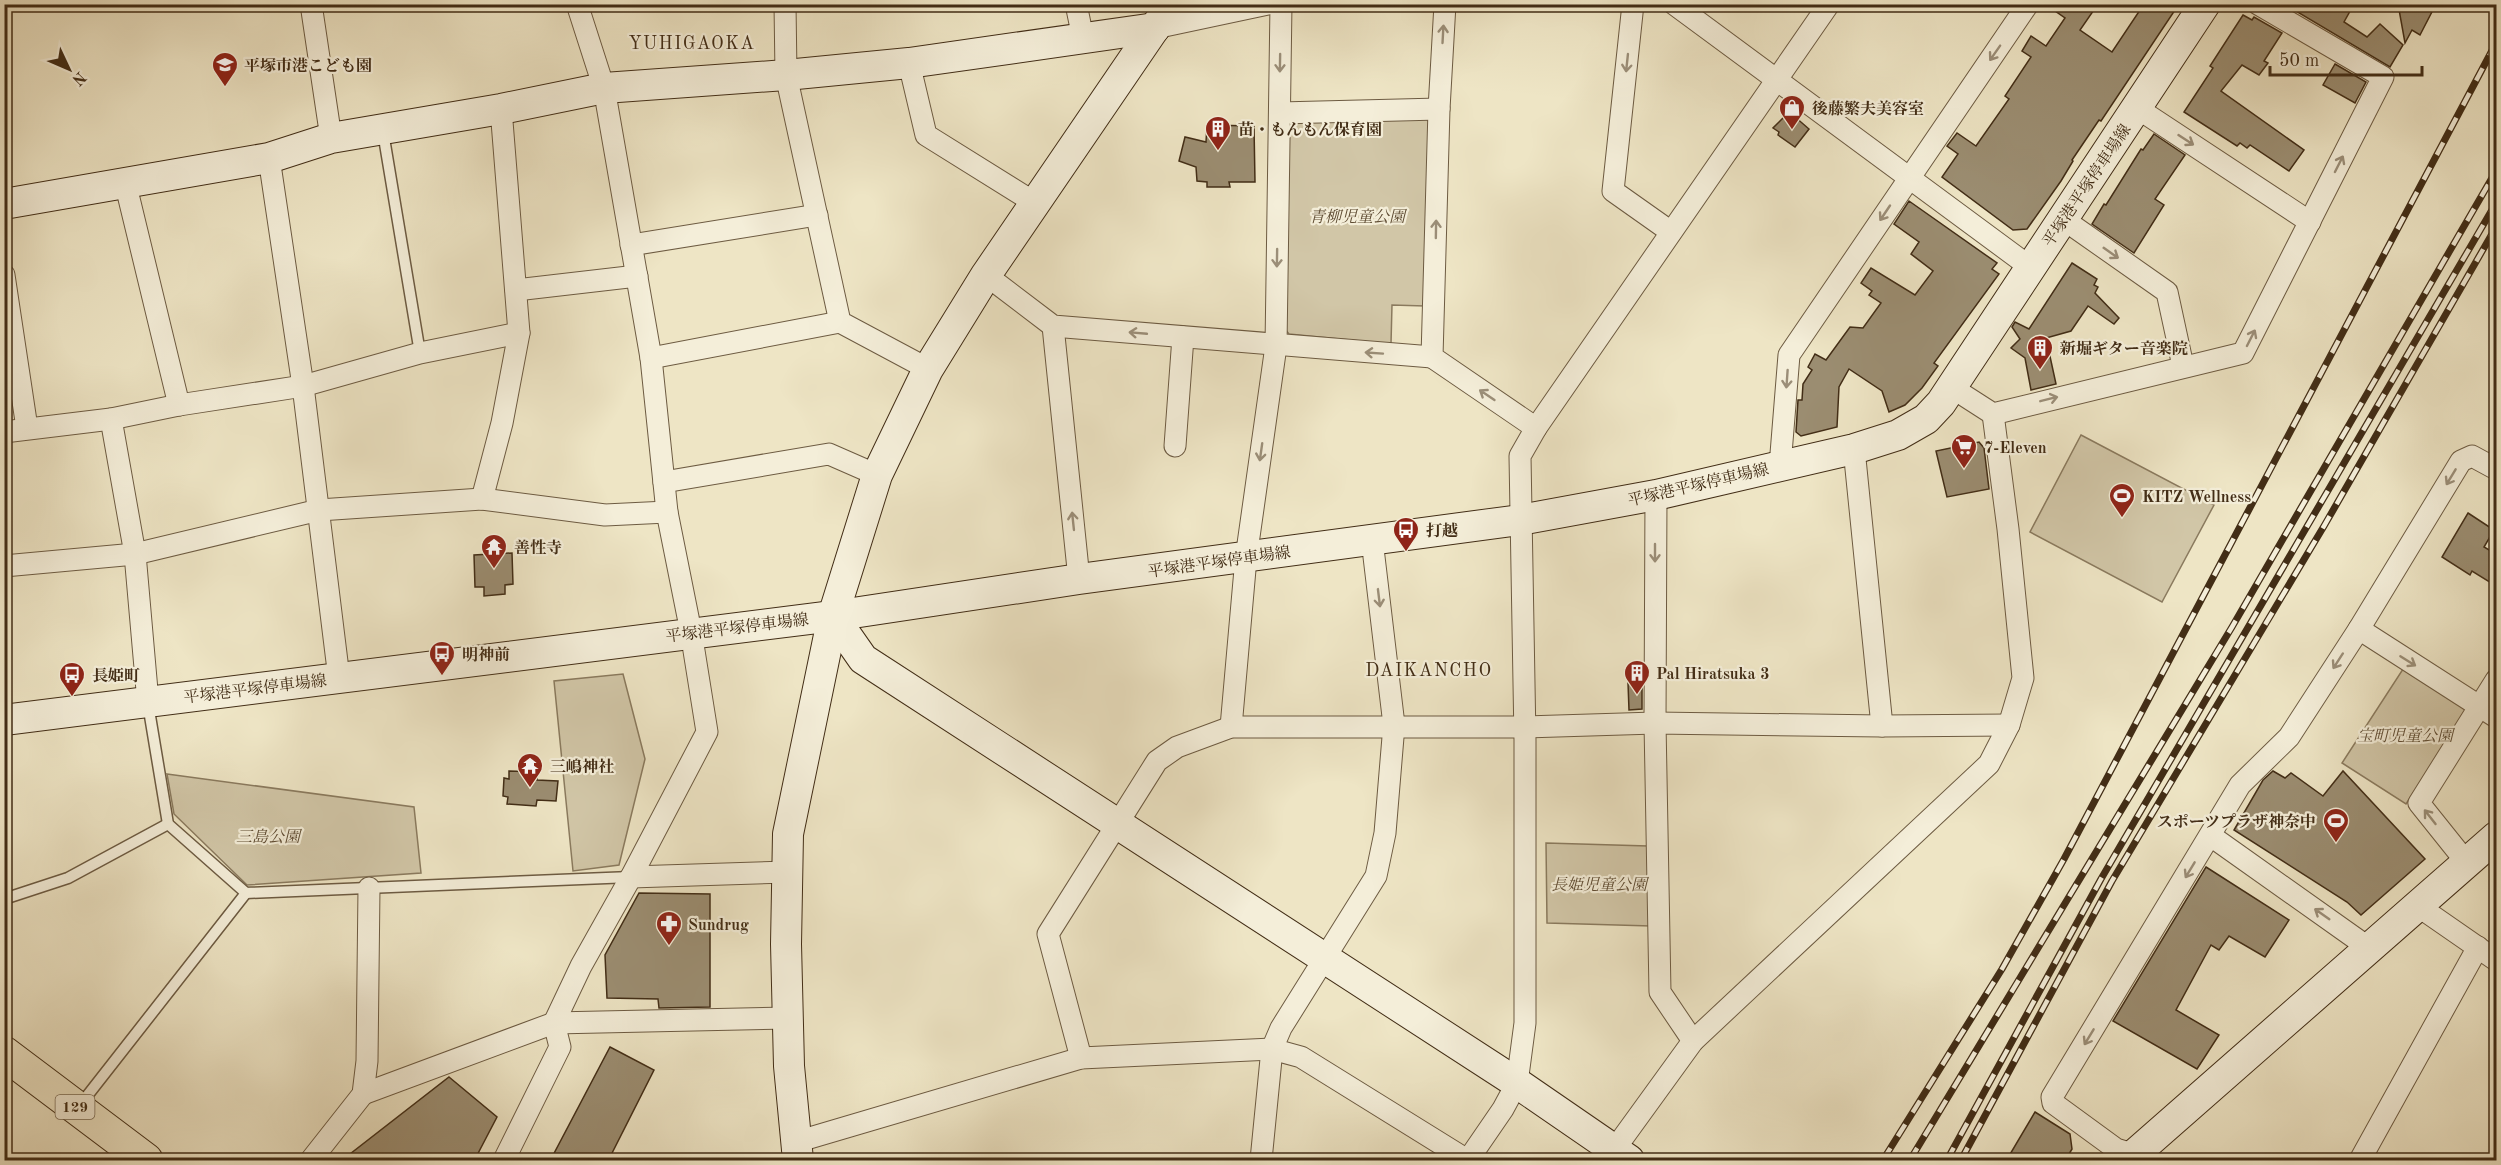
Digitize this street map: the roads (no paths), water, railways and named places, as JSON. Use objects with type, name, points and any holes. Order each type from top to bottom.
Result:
[{"type":"highway","name":"129","points":[[4,1053],[141,1159]]},
{"type":"street","points":[[504,1161],[560,1047],[554,1023],[581,966],[631,877],[706,732],[691,633],[667,512],[651,358],[637,276],[603,88],[577,4]]},
{"type":"street","points":[[785,4],[786,75],[840,322]]},
{"type":"street","points":[[1076,4],[1083,38]]},
{"type":"street","points":[[4,204],[269,158],[331,138],[501,109],[603,88],[786,75],[909,63],[1083,38],[1163,16],[1268,4]]},
{"type":"street","points":[[1231,727],[1246,558],[1276,346],[1281,4]]},
{"type":"street","points":[[1432,357],[1439,109],[1445,4]]},
{"type":"street","points":[[1633,4],[1613,191],[1671,232]]},
{"type":"street","points":[[1674,4],[2030,267]]},
{"type":"street","points":[[1163,16],[986,275],[928,369],[877,474],[833,616],[788,834],[789,1065],[797,1151],[1081,1058],[1272,1049],[1301,1056],[1468,1161],[1503,1109],[1517,1083],[1525,1023],[1525,727],[1520,456],[1536,428],[1829,4]]},
{"type":"street","points":[[1780,466],[1789,355],[2028,4]]},
{"type":"street","name":"平塚港平塚停車場線","points":[[4,720],[833,616],[1079,579],[1520,520],[1656,495],[1854,449],[1898,435],[1926,419],[1951,387],[2205,4]]},
{"type":"street","points":[[1951,387],[1993,414],[2243,353],[2383,77],[2258,4]]},
{"type":"street","points":[[316,5],[331,138]]},
{"type":"street","points":[[909,63],[926,135],[1035,203]]},
{"type":"street","points":[[2137,108],[2310,222]]},
{"type":"street","points":[[482,499],[502,423],[519,333],[501,109]]},
{"type":"street","points":[[1280,113],[1439,109]]},
{"type":"street","points":[[269,158],[303,386],[339,678]]},
{"type":"street","points":[[125,182],[178,405]]},
{"type":"street","points":[[631,245],[817,215]]},
{"type":"street","points":[[2063,219],[2167,292],[2183,366]]},
{"type":"street","points":[[4,275],[7,315],[27,428]]},
{"type":"street","points":[[986,275],[1053,326],[1432,357],[1536,428]]},
{"type":"street","points":[[516,290],[637,276]]},
{"type":"street","points":[[651,358],[840,322],[928,369]]},
{"type":"street","points":[[1053,326],[1079,579]]},
{"type":"street","points":[[4,432],[111,420],[178,405],[303,386],[420,353],[519,333]]},
{"type":"street","points":[[1175,446],[1184,337]]},
{"type":"street","points":[[833,616],[863,659],[1517,1083],[1622,1155],[1693,1041],[1989,764],[2009,725],[2023,678],[2008,529],[1993,414]]},
{"type":"street","points":[[111,420],[135,554],[148,702]]},
{"type":"street","points":[[1854,449],[1882,726]]},
{"type":"street","points":[[664,482],[829,454],[877,474]]},
{"type":"street","points":[[2496,469],[2472,456],[2461,461],[2359,629],[2289,737],[2240,785],[2052,1097],[2053,1102],[2116,1149],[2138,1158],[2369,948],[2496,837]]},
{"type":"street","points":[[1656,495],[1655,723],[1660,992],[1693,1041]]},
{"type":"street","points":[[4,566],[135,554],[319,510],[482,499],[605,515],[667,512]]},
{"type":"street","points":[[1261,1161],[1272,1049],[1281,1028],[1326,960],[1376,876],[1384,833],[1394,726],[1372,540]]},
{"type":"street","points":[[2359,629],[2489,712]]},
{"type":"street","points":[[2467,863],[2419,803],[2489,712],[2496,680]]},
{"type":"street","points":[[1081,1058],[1048,934],[1118,826],[1157,760],[1177,747],[1231,727],[1525,727],[1655,723],[2009,725]]},
{"type":"street","points":[[2211,836],[2369,948]]},
{"type":"street","points":[[631,877],[787,872]]},
{"type":"street","points":[[311,1161],[363,1094],[367,1061],[369,888]]},
{"type":"street","points":[[2418,906],[2496,960]]},
{"type":"street","points":[[2360,1161],[2478,947]]},
{"type":"street","points":[[363,1094],[554,1023],[788,1018]]},
{"type":"lane","points":[[382,129],[420,353]]},
{"type":"lane","points":[[148,702],[168,824],[246,893],[631,877]]},
{"type":"lane","points":[[4,899],[68,879],[168,824]]},
{"type":"lane","points":[[78,1108],[246,893]]},
{"type":"railway","points":[[1883,1160],[2002,969],[2064,859],[2496,43]]},
{"type":"railway","points":[[1910,1160],[2232,627],[2496,171]]},
{"type":"railway","points":[[1947,1160],[2101,879],[2496,203]]},
{"type":"railway","points":[[1961,1160],[2112,881],[2324,526],[2496,227]]},
{"type":"place","name":"平塚市港こども園","points":[[225,88]]},
{"type":"place","name":"後藤繁夫美容室","points":[[1792,131]]},
{"type":"place","name":"苗・もんもん保育園","points":[[1218,152]]},
{"type":"place","name":"新堀ギター音楽院","points":[[2040,371]]},
{"type":"place","name":"7-Eleven","points":[[1964,470]]},
{"type":"place","name":"KITZ Wellness","points":[[2122,519]]},
{"type":"place","name":"打越","points":[[1406,553]]},
{"type":"place","name":"善性寺","points":[[494,570]]},
{"type":"place","name":"明神前","points":[[442,677]]},
{"type":"place","name":"Pal Hiratsuka 3","points":[[1637,696]]},
{"type":"place","name":"長姫町","points":[[72,698]]},
{"type":"place","name":"三嶋神社","points":[[530,789]]},
{"type":"place","name":"スポーツプラザ神奈中","points":[[2336,844]]},
{"type":"place","name":"Sundrug","points":[[669,947]]},
{"type":"district","name":"YUHIGAOKA","points":[[692,43]]},
{"type":"district","name":"DAIKANCHO","points":[[1429,670]]},
{"type":"park label","name":"青柳児童公園","points":[[1357,216]]},
{"type":"park label","name":"宝町児童公園","points":[[2405,735]]},
{"type":"park label","name":"三島公園","points":[[268,836]]},
{"type":"park label","name":"長姫児童公園","points":[[1599,884]]}]
